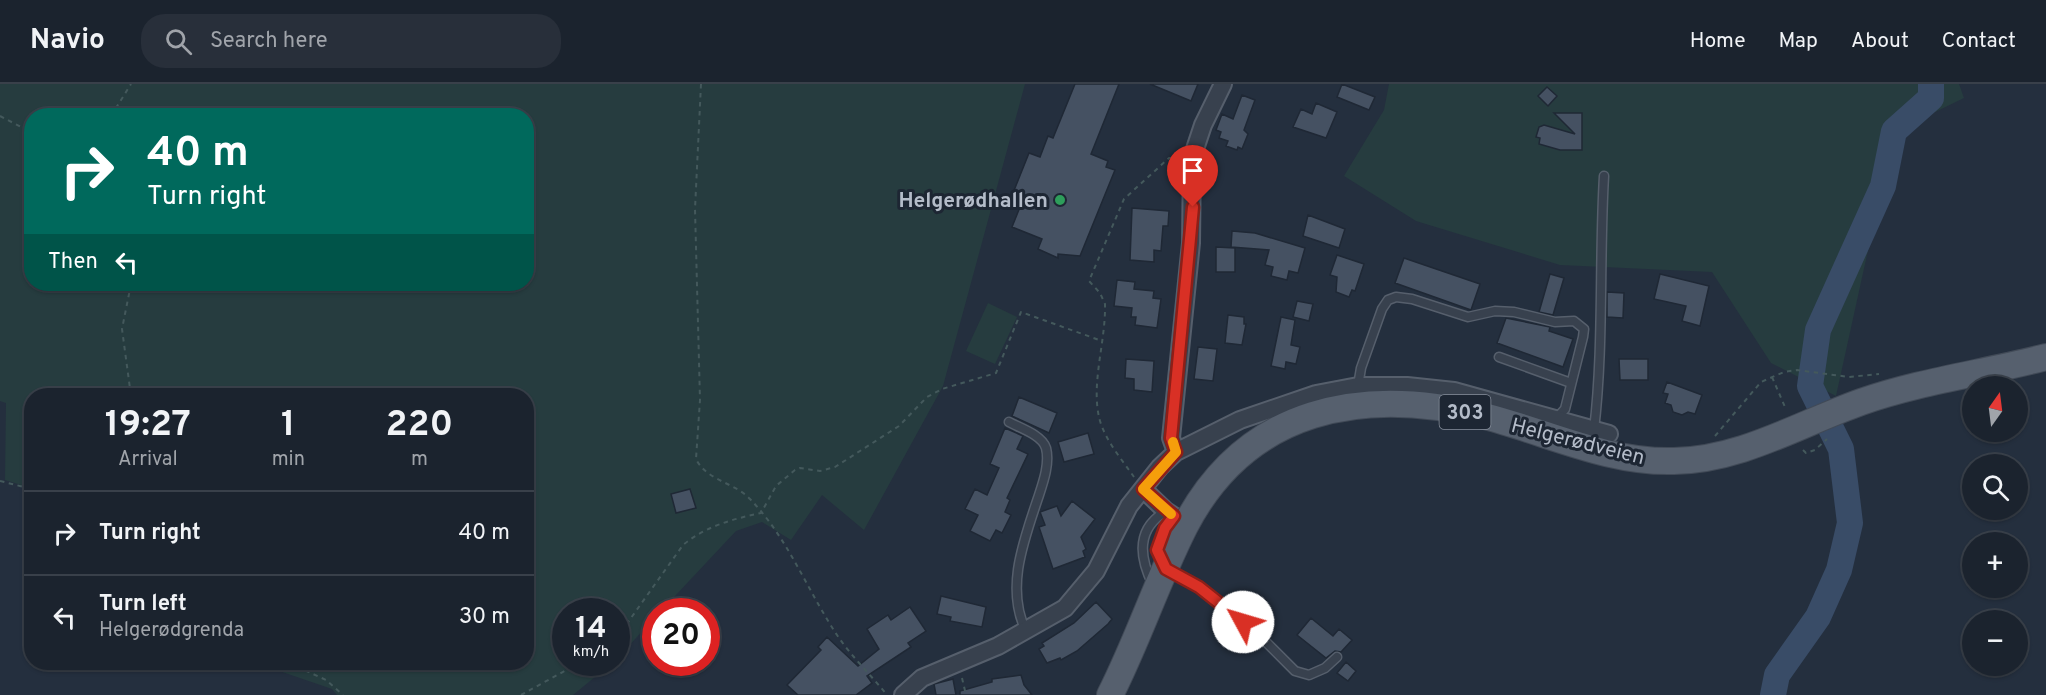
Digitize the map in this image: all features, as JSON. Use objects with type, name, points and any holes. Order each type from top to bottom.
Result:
[{"type":"main road","name":"Helgerødveien","points":[[1110,695],[1166,569],[1176,517],[1247,449],[1288,424],[1336,407],[1386,402],[1446,408],[1485,416],[1616,455],[1648,460],[1681,461],[1736,452],[1890,393],[2046,357]]},
{"type":"street","points":[[1176,452],[1171,438],[1191,243],[1192,158],[1196,141],[1223,84]]},
{"type":"street","points":[[903,695],[922,678],[959,664],[1027,631],[1065,609],[1096,571],[1129,506],[1176,452],[1240,420],[1316,394],[1358,386],[1407,386],[1454,391],[1601,432]]},
{"type":"street","points":[[1143,489],[1176,517]]},
{"type":"lane","points":[[1601,432],[1600,248],[1604,176]]},
{"type":"lane","points":[[1358,386],[1361,368],[1382,309],[1388,300],[1395,297],[1412,298],[1468,317],[1504,311],[1555,322],[1574,321],[1584,328],[1565,409],[1556,419]]},
{"type":"lane","points":[[1499,357],[1571,383]]},
{"type":"lane","points":[[1009,422],[1040,438],[1046,447],[1044,479],[1023,541],[1018,577],[1017,603],[1027,631]]},
{"type":"lane","points":[[1156,592],[1145,570],[1141,547],[1147,527],[1176,517]]},
{"type":"lane","points":[[1166,569],[1199,587],[1257,633],[1295,671],[1309,675],[1325,668],[1337,657]]},
{"type":"path","points":[[116,108],[131,84]]},
{"type":"path","points":[[700,84],[699,159],[695,209],[700,400],[696,459],[708,474],[747,496],[762,513],[790,553],[837,635],[887,695]]},
{"type":"path","points":[[0,116],[24,128]]},
{"type":"path","points":[[1143,489],[1101,424],[1098,409],[1105,304],[1100,293],[1089,281],[1124,199],[1169,158],[1192,158]]},
{"type":"path","points":[[130,291],[122,329],[130,388]]},
{"type":"path","points":[[630,619],[683,545],[706,529],[762,513],[776,486],[795,470],[800,468],[820,471],[835,467],[899,426],[927,397],[942,389],[996,373],[1021,312],[1102,341]]},
{"type":"path","points":[[1712,438],[1720,431],[1745,397],[1761,382],[1772,376],[1797,370],[1833,375]]},
{"type":"path","points":[[1772,376],[1785,407]]},
{"type":"path","points":[[1803,450],[1806,453],[1815,450],[1824,440]]},
{"type":"path","points":[[0,481],[24,487]]},
{"type":"path","points":[[959,664],[966,695]]},
{"type":"path","points":[[304,670],[326,680],[343,695]]},
{"type":"path","points":[[521,695],[555,676]]},
{"type":"green space","points":[[0,84],[1025,84],[943,386],[864,530],[822,495],[791,540],[762,522],[736,531],[673,598],[642,598],[642,631],[630,645],[630,598],[552,598],[552,676],[596,676],[573,695],[337,695],[332,689],[276,670],[534,670],[534,388],[24,388],[24,486],[5,480],[6,403],[0,401]]},
{"type":"green space","points":[[1389,84],[1959,84],[1964,98],[1894,132],[1836,396],[1771,363],[1712,272],[1560,265],[1416,221],[1344,176],[1384,110]]},
{"type":"green space","points":[[988,303],[1017,317],[995,364],[966,351]]},
{"type":"building","name":"Helgerødhallen","points":[[1075,84],[1119,84],[1091,154],[1108,161],[1106,167],[1115,170],[1080,256],[1058,254],[1058,258],[1038,249],[1042,239],[1012,227],[1022,202],[1011,198],[1029,153],[1040,157],[1048,136],[1053,138]]},
{"type":"building","points":[[1150,84],[1198,84],[1191,101]]},
{"type":"building","points":[[1342,84],[1375,97],[1369,110],[1337,97]]},
{"type":"building","points":[[1547,87],[1557,96],[1548,106],[1538,96]]},
{"type":"building","points":[[1242,95],[1255,100],[1244,130],[1248,134],[1242,149],[1238,147],[1237,150],[1226,146],[1228,141],[1219,138],[1221,132],[1216,130],[1222,114],[1233,119]]},
{"type":"building","points":[[1316,103],[1337,112],[1326,138],[1293,127],[1301,109],[1312,114]]},
{"type":"building","points":[[1554,113],[1582,113],[1582,150],[1560,150],[1539,144],[1540,138],[1536,137],[1539,127],[1544,125],[1575,134]]},
{"type":"building","points":[[1132,208],[1169,211],[1168,226],[1163,226],[1161,251],[1154,250],[1154,262],[1130,260]]},
{"type":"building","points":[[1308,215],[1345,229],[1339,248],[1303,236]]},
{"type":"building","points":[[1232,231],[1255,233],[1305,248],[1298,273],[1289,271],[1287,280],[1271,276],[1273,267],[1265,265],[1269,250],[1231,247]]},
{"type":"building","points":[[1216,247],[1235,248],[1235,272],[1216,272]]},
{"type":"building","points":[[1337,255],[1364,264],[1355,291],[1352,290],[1349,297],[1336,292],[1337,277],[1330,275]]},
{"type":"building","points":[[1404,258],[1480,284],[1471,310],[1395,283]]},
{"type":"building","points":[[1550,274],[1564,278],[1553,315],[1539,312]]},
{"type":"building","points":[[1660,274],[1709,286],[1700,326],[1682,321],[1686,306],[1654,299]]},
{"type":"building","points":[[1117,280],[1135,282],[1134,289],[1154,291],[1153,298],[1161,299],[1157,328],[1135,325],[1136,317],[1131,317],[1132,308],[1114,306]]},
{"type":"building","points":[[1607,292],[1624,293],[1623,318],[1607,317]]},
{"type":"building","points":[[1297,301],[1313,304],[1309,321],[1293,317]]},
{"type":"building","points":[[1228,315],[1244,317],[1244,324],[1246,324],[1242,345],[1225,343]]},
{"type":"building","points":[[1281,317],[1295,320],[1291,345],[1300,347],[1296,364],[1286,362],[1285,369],[1271,366]]},
{"type":"building","points":[[1506,318],[1550,327],[1549,331],[1573,339],[1563,367],[1497,343]]},
{"type":"building","points":[[1198,347],[1217,349],[1213,381],[1194,379]]},
{"type":"building","points":[[1126,359],[1154,361],[1152,392],[1134,390],[1134,379],[1125,378]]},
{"type":"building","points":[[1619,359],[1648,359],[1648,380],[1620,380]]},
{"type":"building","points":[[1667,382],[1702,395],[1695,414],[1688,412],[1682,415],[1673,412],[1671,405],[1665,403],[1668,394],[1663,393]]},
{"type":"building","points":[[1019,397],[1057,413],[1049,433],[1012,416]]},
{"type":"building","points":[[1005,428],[1023,436],[1017,449],[1028,454],[1007,498],[1010,500],[1005,512],[1011,515],[1002,533],[996,530],[990,541],[970,531],[978,515],[965,509],[975,489],[987,495],[999,468],[990,464]]},
{"type":"building","points":[[1088,433],[1094,454],[1064,462],[1058,442]]},
{"type":"building","points":[[690,489],[696,508],[676,513],[671,494]]},
{"type":"building","points":[[1072,501],[1095,519],[1081,537],[1086,549],[1083,551],[1085,557],[1053,569],[1039,527],[1045,525],[1040,512],[1057,506],[1061,516]]},
{"type":"building","points":[[941,596],[986,607],[982,627],[950,621],[951,617],[937,614]]},
{"type":"building","points":[[1096,602],[1112,619],[1108,624],[1077,651],[1061,660],[1060,658],[1047,663],[1039,649],[1044,646],[1042,643],[1074,623]]},
{"type":"building","points":[[910,607],[926,631],[908,643],[911,647],[867,676],[872,683],[856,695],[798,695],[787,685],[821,650],[818,647],[827,637],[858,666],[879,649],[867,629],[888,615],[891,620]]},
{"type":"building","points":[[1311,618],[1333,636],[1339,629],[1352,640],[1341,652],[1335,651],[1326,658],[1297,635]]},
{"type":"building","points":[[1346,662],[1356,671],[1348,681],[1337,673]]},
{"type":"building","points":[[1021,675],[1024,685],[1032,695],[960,695],[960,691],[992,682],[992,679]]},
{"type":"building","points":[[953,679],[956,695],[936,695],[934,684]]},
{"type":"waterway","points":[[1773,695],[1777,675],[1818,617],[1839,570],[1850,523],[1841,449],[1810,386],[1818,330],[1883,186],[1894,131],[1931,98],[1931,84]]},
{"type":"slow traffic","points":[[1171,514],[1143,489],[1160,467],[1176,452],[1173,442]]},
{"type":"place","name":"Helgerødhallen","points":[[1060,200]]},
{"type":"route","points":[[1193,207],[1171,438],[1176,452],[1160,467],[1143,489],[1174,516],[1165,528],[1157,550],[1158,557],[1166,569],[1183,576],[1199,587],[1243,622]]}]
